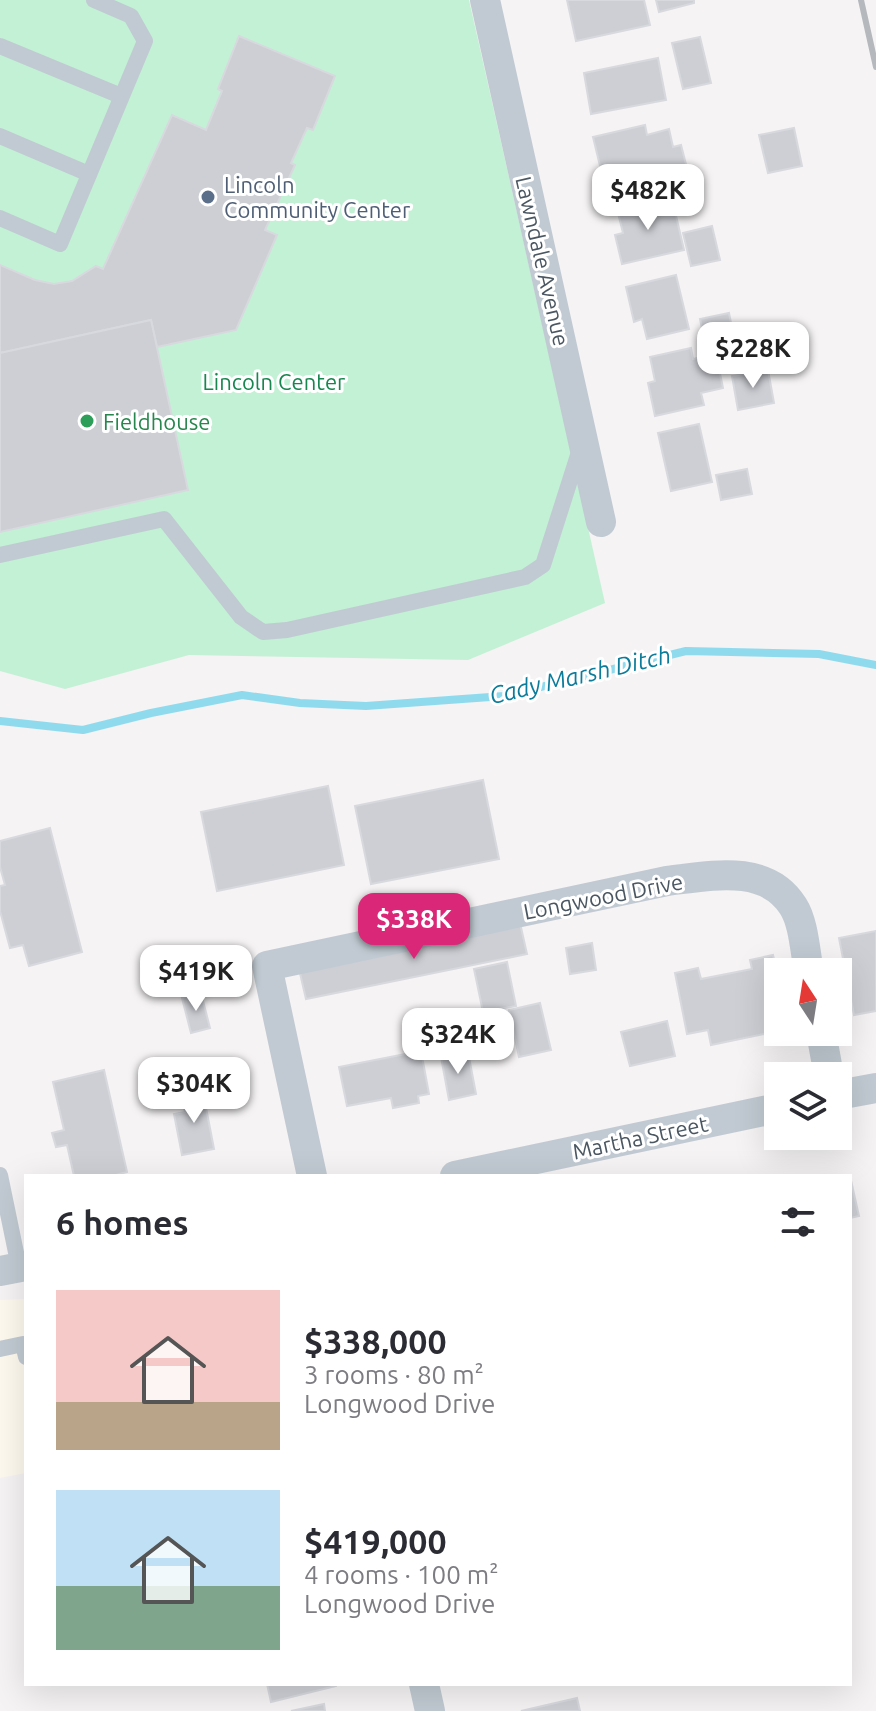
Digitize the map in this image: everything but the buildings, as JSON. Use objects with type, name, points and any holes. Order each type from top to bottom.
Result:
[{"type":"street","name":"Lawndale Avenue","points":[[485,0],[601,522]]},
{"type":"street","name":"Longwood Drive","points":[[312,1174],[267,966],[667,881],[717,875],[754,876],[780,891],[794,908],[806,958]]},
{"type":"street","points":[[852,1092],[876,1088]]},
{"type":"street","name":"Martha Street","points":[[464,1174],[764,1111]]},
{"type":"street","points":[[424,1686],[430,1711]]},
{"type":"lane","points":[[0,218],[60,244],[145,41],[131,16],[94,0]]},
{"type":"lane","points":[[0,46],[121,96]]},
{"type":"lane","points":[[0,136],[89,174]]},
{"type":"lane","points":[[0,555],[164,519],[241,617],[263,632],[287,630],[525,577],[543,565],[583,441]]},
{"type":"lane","points":[[0,1175],[15,1268]]},
{"type":"lane","points":[[0,1349],[23,1344],[24,1348]]},
{"type":"shaded area","points":[[24,1299],[24,1473],[0,1478],[0,1300]]},
{"type":"green space","name":"Lincoln Center","points":[[0,0],[469,0],[605,603],[468,660],[189,655],[65,689],[0,671]]},
{"type":"waterway","name":"Cady Marsh Ditch","points":[[0,721],[83,730],[242,695],[300,703],[366,706],[504,696],[686,651],[819,654],[876,665]]},
{"type":"railway","points":[[861,0],[876,67]]},
{"type":"place","name":"Lincoln Community Center","points":[[208,197]]},
{"type":"place","name":"Fieldhouse","points":[[87,421]]}]
